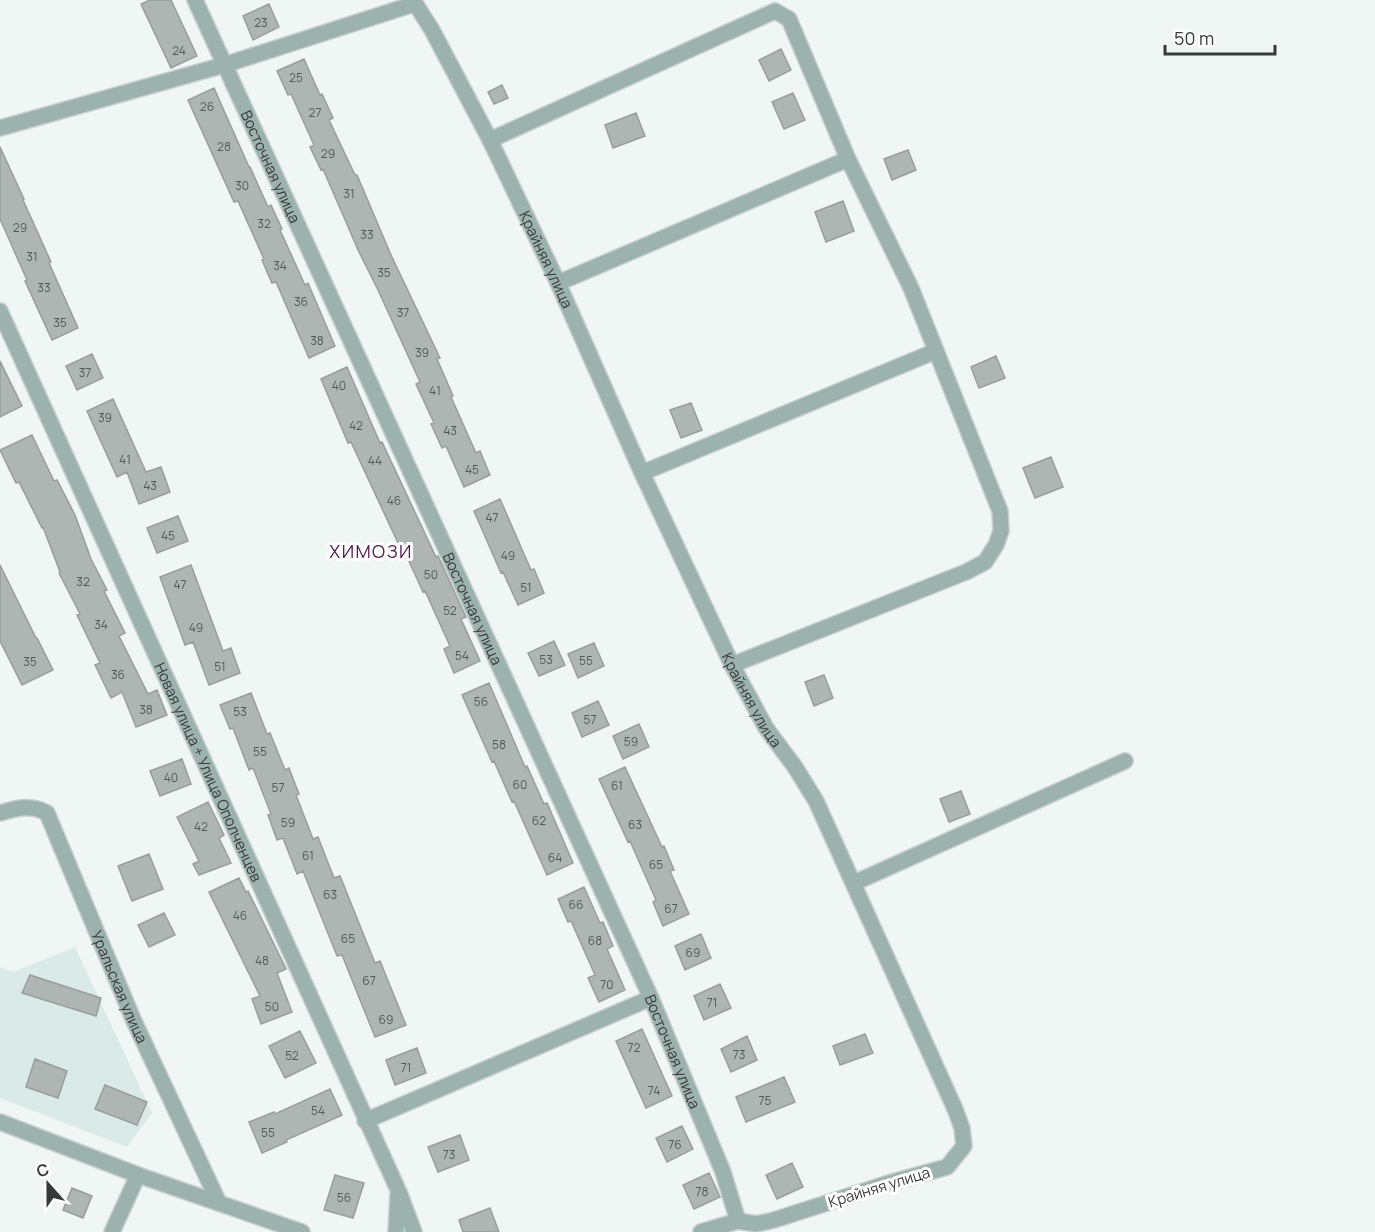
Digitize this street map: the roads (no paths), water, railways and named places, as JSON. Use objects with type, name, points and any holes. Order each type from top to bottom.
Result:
[{"type":"street","name":"Восточная улица","points":[[195,0],[651,998],[723,1172],[738,1221]]},
{"type":"street","points":[[0,128],[224,65],[414,2]]},
{"type":"street","name":"Крайняя улица","points":[[414,2],[432,30],[489,140],[558,283],[642,473],[732,665],[766,728],[795,767],[816,801],[962,1128],[964,1146],[947,1167],[774,1220],[758,1228],[738,1221],[701,1232]]},
{"type":"street","points":[[489,140],[775,11],[789,19],[848,159],[911,288],[1000,511],[1001,531],[996,545],[985,562],[966,572],[732,665]]},
{"type":"street","points":[[558,283],[848,159]]},
{"type":"street","name":"Новая улица + Улица Ополченцев","points":[[0,311],[399,1192],[414,1232]]},
{"type":"street","points":[[642,473],[936,351]]},
{"type":"street","points":[[854,883],[1125,761]]},
{"type":"street","name":"Уральская улица","points":[[0,813],[12,809],[30,808],[47,813],[132,1019],[219,1203]]},
{"type":"street","points":[[365,1121],[651,998]]},
{"type":"street","points":[[0,1122],[138,1175],[302,1232]]},
{"type":"street","points":[[112,1232],[138,1175]]},
{"type":"street","points":[[396,1232],[399,1192]]},
{"type":"district","name":"ХИМОЗИ","points":[[371,551]]}]
